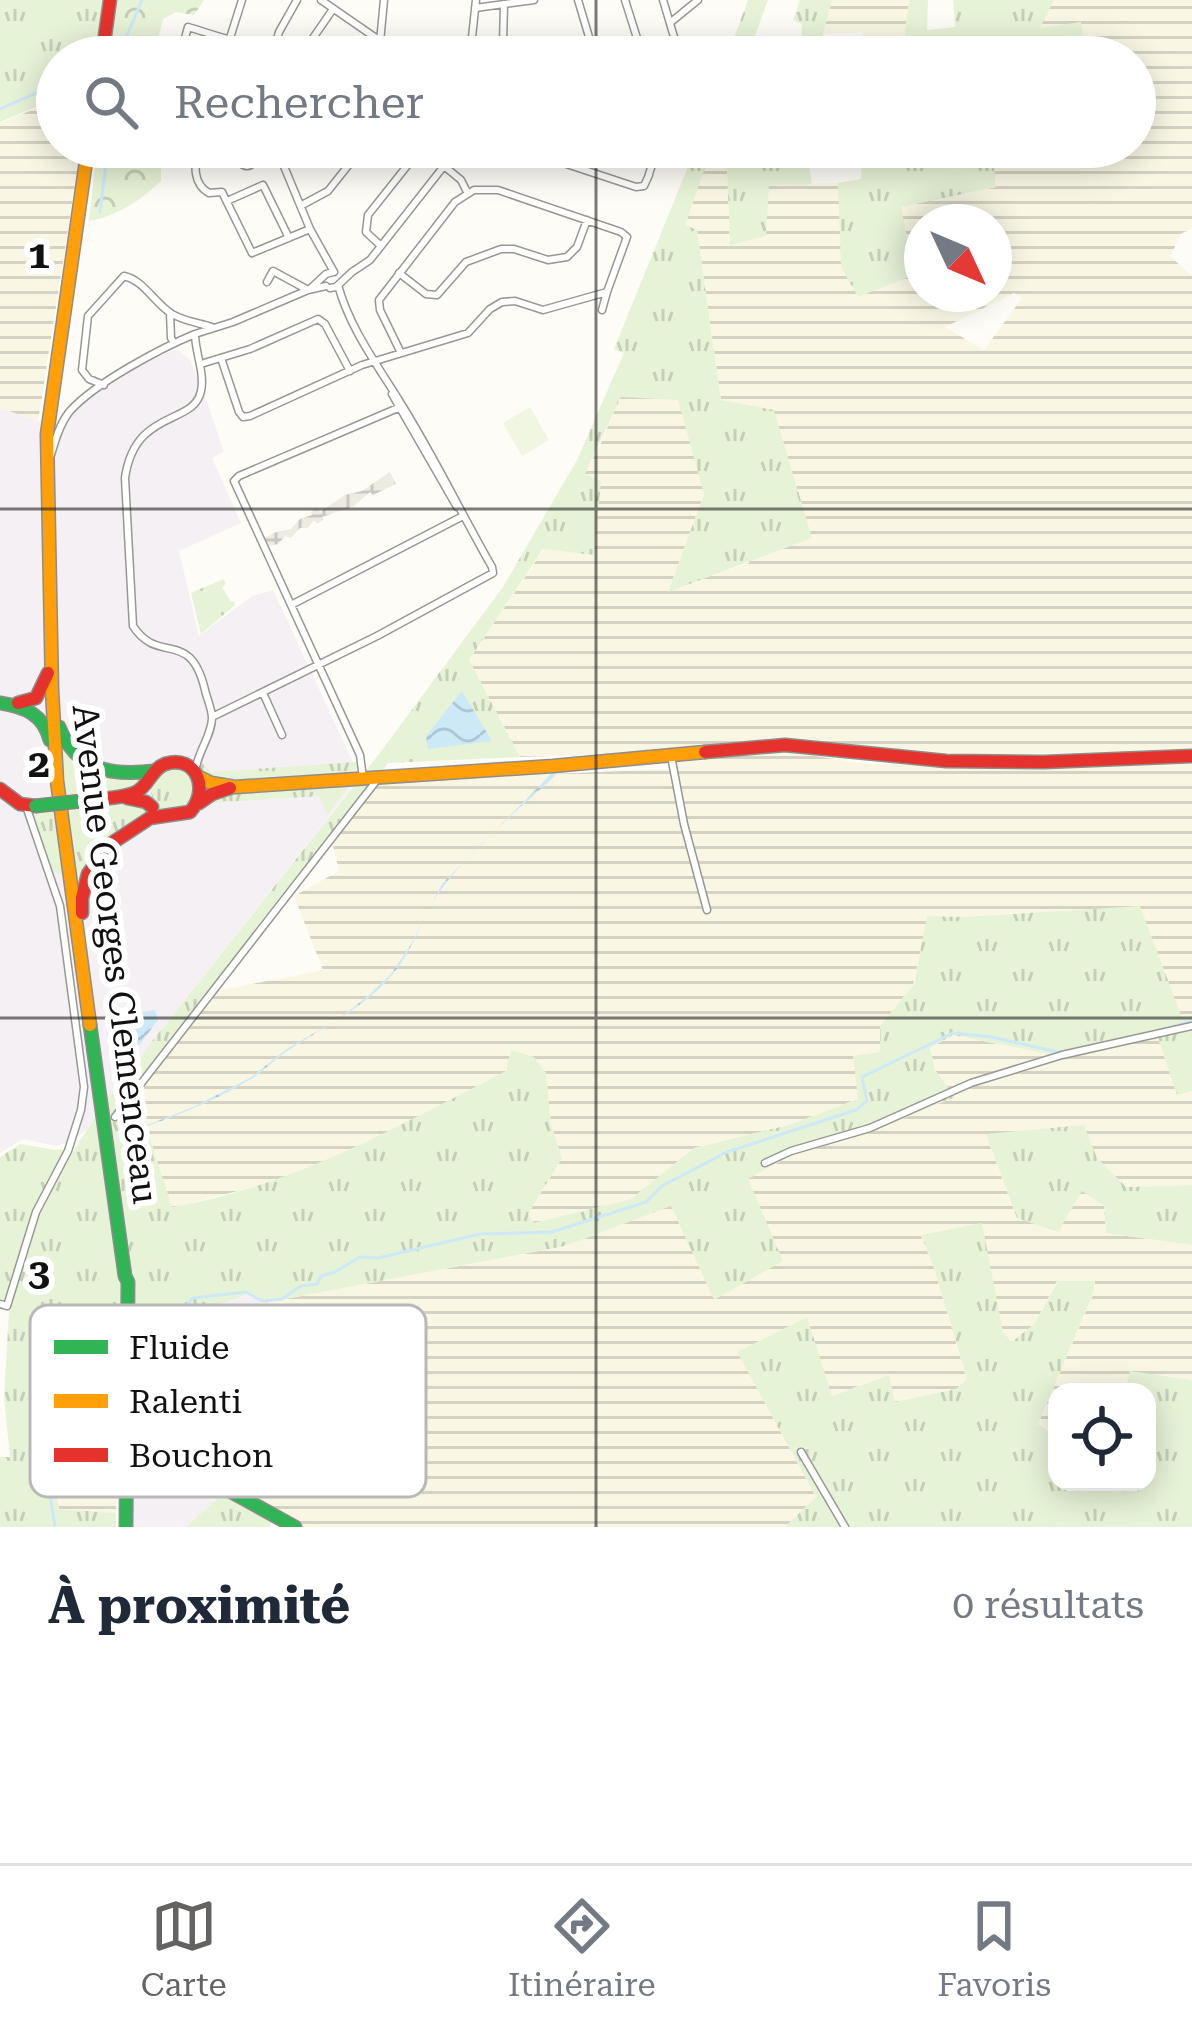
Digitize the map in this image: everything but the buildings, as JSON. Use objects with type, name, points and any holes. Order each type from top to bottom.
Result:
[{"type":"main road","points":[[105,36],[110,0]]},
{"type":"main road","name":"Avenue Georges Clemenceau","points":[[85,168],[49,410],[51,637],[57,781],[128,1305]]},
{"type":"main road","points":[[1,704],[28,701],[41,691],[49,672],[51,637]]},
{"type":"main road","points":[[51,637],[59,727],[71,752],[101,770],[151,777]]},
{"type":"main road","points":[[1,704],[32,712],[47,728],[65,840]]},
{"type":"main road","points":[[118,797],[146,802],[177,818],[212,794],[235,787],[785,745],[946,760],[1192,757]]},
{"type":"main road","points":[[0,789],[31,806],[118,797],[137,792],[161,766],[180,763],[211,783],[235,787]]},
{"type":"main road","points":[[197,775],[202,786],[199,802]]},
{"type":"main road","points":[[151,777],[148,800],[158,812]]},
{"type":"main road","points":[[94,1042],[83,885],[102,849],[158,812]]},
{"type":"main road","points":[[124,1527],[125,1497]]},
{"type":"main road","points":[[124,1527],[126,1497]]},
{"type":"main road","points":[[241,1497],[295,1527]]},
{"type":"street","points":[[230,36],[242,0]]},
{"type":"street","points":[[278,36],[297,0]]},
{"type":"street","points":[[321,0],[371,36]]},
{"type":"street","points":[[381,36],[384,0]]},
{"type":"street","points":[[472,36],[475,4],[534,0]]},
{"type":"street","points":[[578,0],[589,36]]},
{"type":"street","points":[[626,0],[637,36]]},
{"type":"street","points":[[664,0],[675,36]]},
{"type":"street","points":[[671,22],[698,0]]},
{"type":"street","points":[[502,36],[504,4]]},
{"type":"street","points":[[315,36],[333,9]]},
{"type":"street","points":[[186,36],[188,27],[222,36]]},
{"type":"street","points":[[195,168],[203,190],[223,192],[252,253],[310,229]]},
{"type":"street","points":[[212,717],[493,573],[334,286],[285,168]]},
{"type":"street","points":[[301,206],[328,191],[346,168]]},
{"type":"street","points":[[381,246],[366,232],[368,215],[405,168]]},
{"type":"street","points":[[47,476],[54,441],[69,412],[174,343],[308,290],[334,286],[370,260],[442,168]]},
{"type":"street","points":[[446,168],[467,192]]},
{"type":"street","points":[[579,168],[640,188],[651,168]]},
{"type":"street","points":[[227,201],[263,185],[289,238]]},
{"type":"street","points":[[401,353],[378,305],[382,295],[467,192],[498,190],[627,237],[602,310]]},
{"type":"street","points":[[400,273],[426,294],[437,295],[466,262],[501,249],[548,260],[567,257],[577,248],[587,220]]},
{"type":"street","points":[[267,282],[273,271],[308,290]]},
{"type":"street","points":[[308,290],[330,274],[352,272]]},
{"type":"street","points":[[330,274],[334,286]]},
{"type":"street","points":[[104,385],[82,370],[90,311],[124,276],[131,275],[170,313],[214,328]]},
{"type":"street","points":[[221,358],[238,412],[246,417],[375,361],[468,333],[502,302],[543,310],[608,292]]},
{"type":"street","points":[[170,313],[174,343]]},
{"type":"street","points":[[205,363],[318,319],[326,324],[350,371]]},
{"type":"street","points":[[193,322],[202,382],[199,398],[188,410],[145,432],[134,445],[124,478],[133,626],[146,641],[194,659],[212,717],[197,775]]},
{"type":"street","points":[[388,385],[461,513]]},
{"type":"street","points":[[363,778],[360,755],[234,481],[398,408]]},
{"type":"street","points":[[291,605],[461,513]]},
{"type":"street","points":[[263,693],[282,735]]},
{"type":"street","points":[[180,763],[202,746]]},
{"type":"street","points":[[671,755],[707,910]]},
{"type":"street","points":[[115,1117],[379,777]]},
{"type":"street","points":[[3,1305],[36,1212],[68,1151],[84,1087],[60,906],[31,806]]},
{"type":"street","points":[[765,1163],[870,1128],[971,1083],[1062,1055],[1192,1027]]},
{"type":"street","points":[[801,1452],[845,1527]]},
{"type":"shaded area","points":[[832,0],[909,0],[906,36],[823,34]]},
{"type":"shaded area","points":[[1054,0],[1192,0],[1192,229],[1182,233],[1170,256],[1192,276],[1192,750],[971,755],[777,738],[520,757],[469,660],[544,549],[621,396],[678,400],[697,465],[704,494],[669,590],[749,563],[697,231],[685,226],[704,168],[727,168],[730,244],[768,185],[840,183],[904,206],[904,312],[975,312],[945,327],[984,350],[1022,298],[1012,294],[1012,204],[914,204],[996,187],[994,168],[1156,168],[1156,36],[1083,36],[1081,23],[1039,28]]},
{"type":"shaded area","points":[[36,108],[36,168],[78,168],[38,421],[0,408],[0,123]]},
{"type":"shaded area","points":[[177,349],[190,360],[205,396],[224,452],[212,458],[241,523],[179,551],[199,636],[252,596],[273,590],[360,777],[108,1097],[91,1127],[68,1143],[56,1146],[23,1139],[0,1153],[0,408],[38,421],[67,421],[83,403],[142,364]]},
{"type":"shaded area","points":[[390,472],[396,484],[373,495],[370,492],[354,506],[322,517],[317,524],[314,520],[291,538],[285,536],[278,544],[264,547],[261,541],[273,533],[291,529],[317,508],[320,512]]},
{"type":"shaded area","points":[[778,750],[866,764],[1192,760],[1192,1015],[1182,1019],[964,917],[928,916],[913,985],[880,1026],[880,1052],[858,1099],[789,1125],[694,1148],[632,1199],[534,1223],[528,1214],[562,1158],[551,1124],[546,1073],[512,1050],[507,1071],[388,1132],[284,1179],[172,1208],[143,1117],[140,1092],[216,991],[323,970],[294,896],[339,871],[332,841],[382,781],[670,769],[690,836],[675,760]]},
{"type":"shaded area","points":[[1155,1029],[1177,1094],[1192,1091],[1192,1185],[1126,1187],[1097,1158],[986,1135],[1017,1218],[1082,1190],[1104,1206],[1106,1233],[1192,1245],[1192,1380],[1131,1372],[1128,1383],[1055,1383],[1095,1282],[1057,1281],[1034,1325],[1012,1342],[1003,1332],[981,1224],[921,1236],[967,1380],[956,1389],[894,1403],[888,1375],[832,1396],[737,1351],[816,1497],[785,1527],[301,1527],[251,1497],[426,1497],[426,1305],[264,1303],[565,1246],[672,1205],[715,1300],[747,1179],[792,1155],[869,1133],[954,1097],[935,1070],[930,1047],[953,1035],[1064,1057]]},
{"type":"shaded area","points":[[252,1293],[265,1305],[219,1305]]},
{"type":"shaded area","points":[[1048,1401],[1048,1432],[1038,1424]]},
{"type":"shaded area","points":[[56,1497],[116,1497],[116,1513],[59,1510]]},
{"type":"shaded area","points":[[132,1497],[219,1497],[186,1527],[129,1527]]},
{"type":"green space","points":[[0,0],[104,0],[98,36],[36,36],[36,107],[0,122]]},
{"type":"green space","points":[[118,0],[204,0],[194,15],[176,12],[163,19],[159,36],[112,36]]},
{"type":"green space","points":[[748,0],[768,0],[755,36],[735,36]]},
{"type":"green space","points":[[800,0],[832,0],[823,36],[802,36],[802,24],[793,20]]},
{"type":"green space","points":[[909,0],[928,0],[927,30],[955,27],[953,0],[1054,0],[1040,28],[1081,22],[1083,36],[906,36]]},
{"type":"green space","points":[[95,168],[161,168],[161,181],[145,195],[128,207],[89,221]]},
{"type":"green space","points":[[687,168],[705,168],[685,225],[697,230],[721,400],[774,410],[812,538],[668,592],[704,494],[678,400],[621,397],[585,474],[601,481],[594,555],[543,549],[469,660],[520,757],[388,763],[139,1081],[143,1117],[172,1207],[260,1185],[343,1152],[506,1071],[511,1050],[534,1057],[546,1073],[551,1124],[562,1158],[528,1214],[534,1223],[631,1199],[694,1148],[789,1125],[858,1099],[853,1056],[880,1052],[880,1026],[914,984],[927,916],[1140,906],[1182,1018],[1192,1015],[1192,1091],[1177,1095],[1155,1029],[1053,1055],[953,1035],[930,1048],[935,1070],[955,1097],[869,1133],[792,1155],[748,1179],[783,1261],[714,1300],[671,1206],[565,1246],[264,1303],[251,1293],[219,1305],[30,1305],[30,1497],[56,1497],[59,1509],[116,1513],[116,1527],[0,1527],[0,1457],[10,1457],[4,1398],[9,1311],[34,1226],[54,1182],[108,1097],[379,754],[503,587],[577,460],[624,353],[614,349]]},
{"type":"green space","points":[[727,168],[809,168],[812,184],[769,185],[766,236],[730,245]]},
{"type":"green space","points":[[861,168],[994,168],[996,187],[904,204],[904,279],[858,297],[841,267],[838,183],[861,179]]},
{"type":"green space","points":[[530,407],[549,440],[522,456],[503,423]]},
{"type":"green space","points":[[224,579],[222,587],[235,605],[201,634],[191,593]]},
{"type":"green space","points":[[59,735],[82,767],[141,777],[140,783],[133,788],[63,797]]},
{"type":"green space","points":[[200,761],[211,772],[357,762],[358,767],[347,776],[233,782],[202,775]]},
{"type":"green space","points":[[174,767],[190,774],[197,790],[190,806],[174,813],[158,806],[151,790],[158,774]]},
{"type":"green space","points":[[352,782],[327,815],[319,796],[212,803],[214,796],[233,791]]},
{"type":"green space","points":[[115,802],[141,806],[150,813],[101,846],[76,894],[64,810]]},
{"type":"green space","points":[[53,810],[64,875],[53,872],[33,817],[37,811]]},
{"type":"green space","points":[[1084,1125],[1097,1158],[1126,1187],[1192,1185],[1192,1245],[1106,1233],[1104,1206],[1082,1191],[1058,1232],[1017,1218],[986,1134]]},
{"type":"green space","points":[[20,1144],[67,1149],[32,1212],[3,1308],[0,1157]]},
{"type":"green space","points":[[982,1223],[1003,1332],[1012,1342],[1034,1324],[1058,1281],[1095,1281],[1055,1383],[1048,1383],[1048,1400],[1038,1424],[1048,1432],[1048,1491],[1156,1491],[1156,1383],[1127,1383],[1130,1371],[1192,1380],[1192,1527],[785,1527],[816,1497],[737,1352],[807,1317],[832,1396],[889,1375],[895,1402],[956,1389],[967,1379],[921,1235]]},
{"type":"green space","points":[[219,1497],[235,1497],[274,1517],[269,1527],[186,1527]]},
{"type":"water","points":[[462,691],[492,741],[428,749],[426,736]]},
{"type":"water","points":[[554,771],[555,776],[493,832]]},
{"type":"water","points":[[465,861],[436,897],[407,954],[392,975],[368,998],[337,1020],[391,974],[442,884]]},
{"type":"water","points":[[155,1010],[158,1020],[113,1080],[105,1018]]},
{"type":"water","points":[[336,1020],[256,1076],[235,1088],[115,1138],[250,1078],[288,1048]]},
{"type":"waterway","points":[[127,36],[142,0]]},
{"type":"waterway","points":[[0,109],[36,93]]},
{"type":"waterway","points":[[100,212],[105,168]]},
{"type":"waterway","points":[[1157,1031],[1192,1021]]},
{"type":"waterway","points":[[187,1305],[193,1298],[246,1292],[262,1301],[282,1299],[360,1257],[378,1258],[480,1234],[552,1232],[646,1202],[662,1186],[727,1152],[856,1110],[867,1101],[862,1077],[953,1033],[1066,1051]]},
{"type":"waterway","points":[[51,1497],[55,1527]]},
{"type":"traffic: fast","points":[[0,703],[32,713],[50,740]]},
{"type":"traffic: fast","points":[[59,727],[66,742],[86,762],[110,771],[154,771]]},
{"type":"traffic: fast","points":[[35,806],[91,800]]},
{"type":"traffic: fast","points":[[90,1025],[128,1305]]},
{"type":"traffic: fast","points":[[126,1497],[126,1527]]},
{"type":"traffic: fast","points":[[241,1497],[295,1527]]},
{"type":"traffic: slow","points":[[85,168],[47,434],[57,781],[90,1025]]},
{"type":"traffic: slow","points":[[199,777],[235,787],[705,752]]},
{"type":"traffic: jam","points":[[105,36],[110,0]]},
{"type":"traffic: jam","points":[[18,703],[36,698],[48,673]]},
{"type":"traffic: jam","points":[[705,752],[785,745],[946,761],[1192,756]]},
{"type":"traffic: jam","points":[[82,913],[88,874],[109,845],[150,818],[190,812],[199,785],[192,769],[176,762],[161,766],[133,793],[91,800]]},
{"type":"traffic: jam","points":[[199,803],[230,788]]},
{"type":"traffic: jam","points":[[0,789],[20,804],[35,806]]},
{"type":"traffic: jam","points":[[127,798],[152,807]]}]
